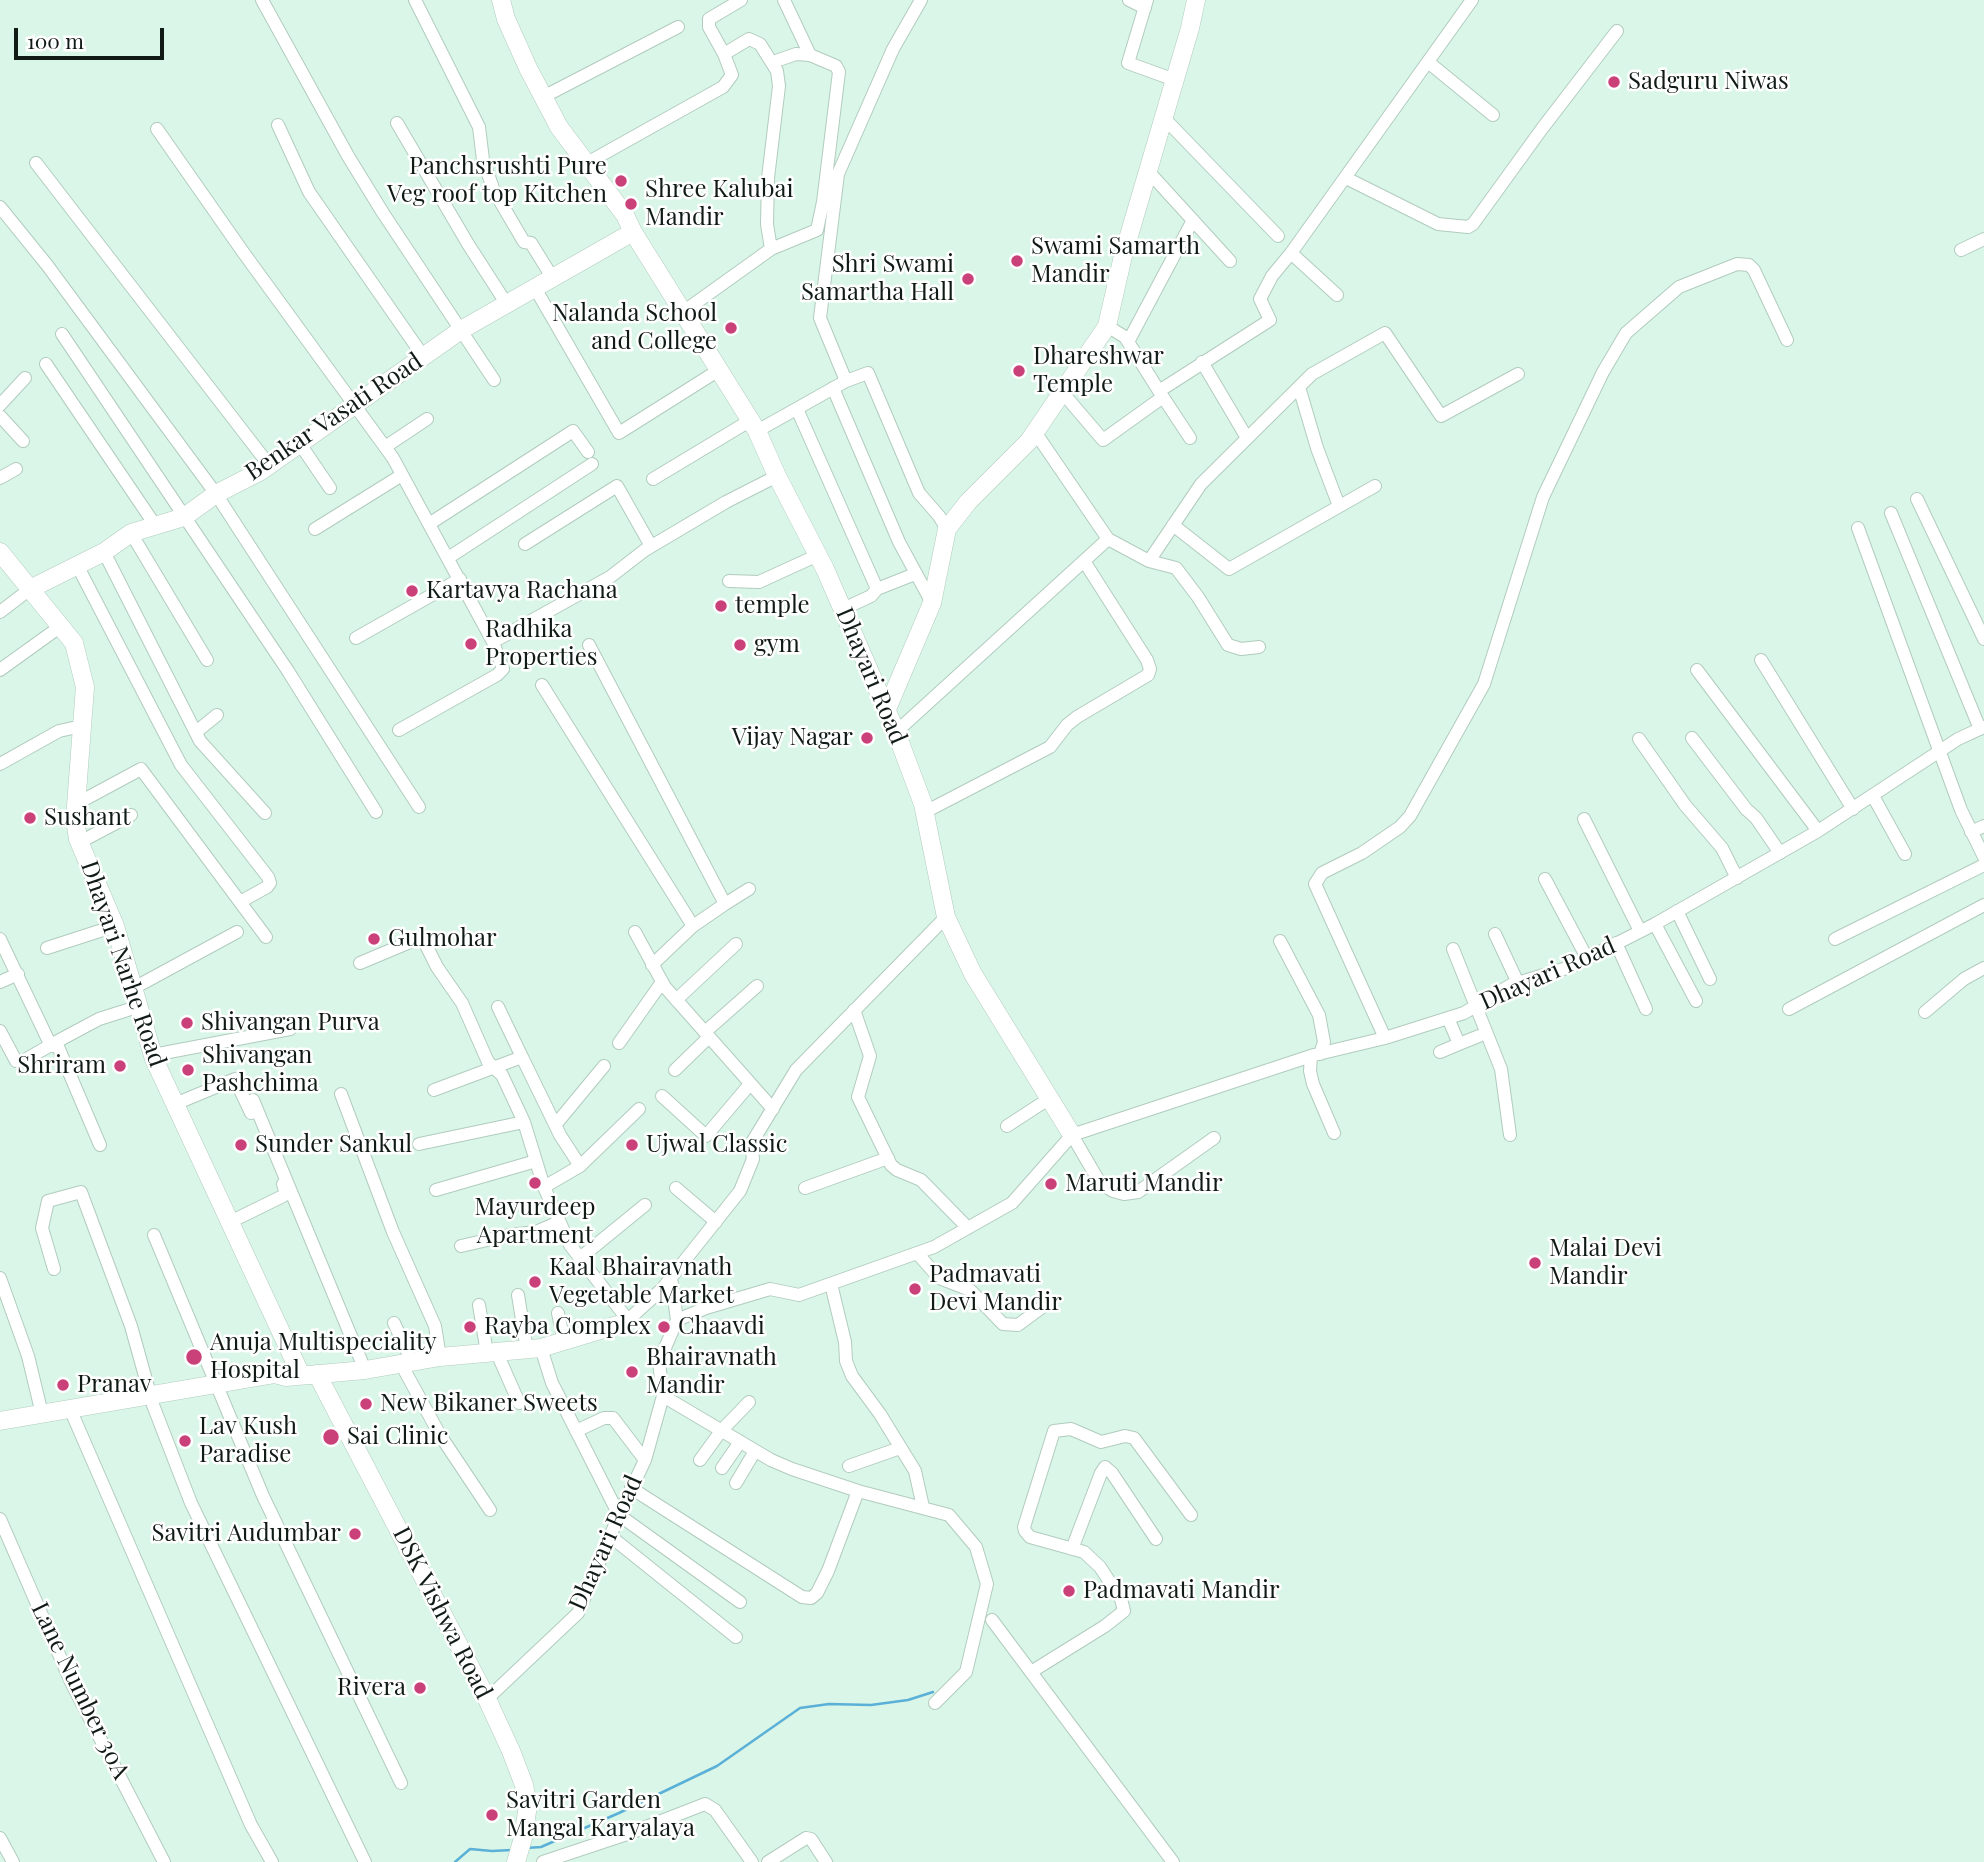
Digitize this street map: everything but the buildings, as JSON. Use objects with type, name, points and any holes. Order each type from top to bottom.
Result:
[{"type":"street","points":[[262,0],[348,156],[408,252],[494,380]]},
{"type":"street","points":[[415,0],[479,127],[483,160],[494,191],[524,242],[531,243],[552,277]]},
{"type":"street","name":"Dhayari Road","points":[[501,0],[517,44],[559,127],[625,215],[754,426],[818,555],[896,732],[925,812],[946,917],[973,975],[1072,1135],[1316,1055],[1385,1038],[1448,1018],[1518,983],[1570,967],[1737,878],[1818,831],[1939,752],[1982,728]]},
{"type":"street","points":[[587,163],[723,87],[732,75],[709,27],[709,19],[741,0]]},
{"type":"street","points":[[785,0],[810,55]]},
{"type":"street","points":[[846,381],[820,318],[838,174],[893,49],[921,0]]},
{"type":"street","points":[[1129,0],[1146,4],[1128,63],[1175,80]]},
{"type":"street","points":[[887,709],[932,603],[947,529],[968,502],[1035,432],[1107,326],[1123,256],[1196,0]]},
{"type":"street","points":[[1062,392],[1103,440],[1202,362],[1270,320],[1260,299],[1272,276],[1292,253],[1472,0]]},
{"type":"street","points":[[543,97],[678,27]]},
{"type":"street","points":[[1346,178],[1438,224],[1468,227],[1473,224],[1617,31]]},
{"type":"street","points":[[724,54],[749,39],[760,44],[773,62],[779,86],[768,178],[767,224],[771,248]]},
{"type":"street","points":[[684,312],[771,248],[817,230],[839,72],[836,66],[810,55],[796,54],[773,62]]},
{"type":"street","points":[[1428,62],[1493,115]]},
{"type":"street","points":[[1164,118],[1278,236]]},
{"type":"street","points":[[397,123],[506,303]]},
{"type":"street","points":[[278,125],[309,192],[424,356]]},
{"type":"street","points":[[157,129],[385,447],[493,642],[503,669],[497,675],[399,730]]},
{"type":"street","points":[[36,163],[269,466]]},
{"type":"street","points":[[1148,171],[1230,261]]},
{"type":"street","points":[[0,207],[47,265],[216,494],[418,807]]},
{"type":"street","points":[[1128,342],[1193,220]]},
{"type":"street","name":"Benkar Vasati Road","points":[[30,589],[104,552],[131,533],[184,517],[216,494],[269,466],[461,330],[633,232]]},
{"type":"street","points":[[1961,250],[1984,239]]},
{"type":"street","points":[[1292,253],[1337,295]]},
{"type":"street","points":[[1385,1038],[1315,884],[1322,873],[1362,853],[1400,827],[1410,816],[1484,684],[1543,497],[1602,373],[1626,333],[1679,287],[1737,264],[1749,265],[1754,270],[1787,340]]},
{"type":"street","points":[[535,288],[619,433],[719,370]]},
{"type":"street","points":[[1107,326],[1128,342],[1190,438]]},
{"type":"street","points":[[1149,561],[1201,484],[1312,374],[1385,333],[1441,416],[1518,374]]},
{"type":"street","points":[[62,334],[288,671],[376,812]]},
{"type":"street","points":[[1202,362],[1247,438]]},
{"type":"street","points":[[46,364],[155,525]]},
{"type":"street","points":[[653,479],[754,426],[797,409],[846,381],[867,373],[919,493],[947,529]]},
{"type":"street","points":[[0,405],[25,378]]},
{"type":"street","points":[[1299,387],[1317,448],[1339,506]]},
{"type":"street","points":[[834,388],[899,541],[932,603]]},
{"type":"street","points":[[797,409],[877,589]]},
{"type":"street","points":[[0,416],[23,441]]},
{"type":"street","points":[[385,447],[426,419]]},
{"type":"street","points":[[429,524],[573,431],[590,458],[448,558]]},
{"type":"street","points":[[1035,432],[1108,539],[1149,561],[1176,568],[1228,645],[1241,649],[1259,647]]},
{"type":"street","points":[[300,444],[330,488]]},
{"type":"street","points":[[0,478],[16,469]]},
{"type":"street","points":[[315,529],[402,475]]},
{"type":"street","points":[[493,642],[611,577],[651,546],[726,502],[777,477]]},
{"type":"street","points":[[525,544],[617,486],[651,546]]},
{"type":"street","points":[[1173,525],[1229,569],[1374,486]]},
{"type":"street","points":[[1917,499],[1984,639]]},
{"type":"street","points":[[1891,513],[1982,728]]},
{"type":"street","points":[[1858,528],[1939,752],[1971,832],[1984,857]]},
{"type":"street","points":[[131,533],[207,660]]},
{"type":"street","points":[[896,732],[1108,539]]},
{"type":"street","name":"Dhayari Narhe Road","points":[[0,552],[74,643],[85,687],[75,819],[80,842],[115,926],[153,1055],[302,1375]]},
{"type":"street","points":[[104,552],[200,741],[265,813]]},
{"type":"street","points":[[729,581],[759,582],[818,555]]},
{"type":"street","points":[[925,812],[1050,747],[1077,717],[1148,675],[1150,669],[1147,660],[1084,561]]},
{"type":"street","points":[[77,565],[181,765],[268,877],[270,883],[267,887],[240,902]]},
{"type":"street","points":[[843,609],[871,596],[877,589],[915,574]]},
{"type":"street","points":[[356,638],[460,579]]},
{"type":"street","points":[[0,612],[30,589]]},
{"type":"street","points":[[0,670],[61,626]]},
{"type":"street","points":[[589,645],[725,904]]},
{"type":"street","points":[[1761,660],[1853,809]]},
{"type":"street","points":[[1697,670],[1818,831]]},
{"type":"street","points":[[542,685],[693,926]]},
{"type":"street","points":[[196,732],[216,715]]},
{"type":"street","points":[[0,764],[59,731],[82,726]]},
{"type":"street","points":[[1692,738],[1746,809],[1756,818],[1780,853]]},
{"type":"street","points":[[1639,739],[1685,804],[1721,848],[1737,878]]},
{"type":"street","points":[[76,804],[141,769],[266,937]]},
{"type":"street","points":[[1873,796],[1905,854]]},
{"type":"street","points":[[80,842],[131,815]]},
{"type":"street","points":[[1584,819],[1640,931]]},
{"type":"street","points":[[1971,832],[1984,826]]},
{"type":"street","points":[[1835,939],[1984,865]]},
{"type":"street","points":[[1545,879],[1587,958]]},
{"type":"street","points":[[652,965],[693,926],[749,889]]},
{"type":"street","points":[[1789,1009],[1984,905]]},
{"type":"street","points":[[1677,911],[1710,979]]},
{"type":"street","points":[[0,1431],[218,1388],[276,1384],[302,1375],[365,1370],[440,1357],[534,1349],[623,1322],[662,1289],[740,1191],[753,1159],[751,1144],[796,1070],[946,917]]},
{"type":"street","points":[[1655,924],[1696,1001]]},
{"type":"street","points":[[47,948],[115,926]]},
{"type":"street","points":[[132,989],[237,932]]},
{"type":"street","points":[[635,932],[662,982],[676,1000],[774,1109]]},
{"type":"street","points":[[1495,934],[1518,983]]},
{"type":"street","points":[[360,963],[422,937],[437,967],[462,1003],[492,1067],[502,1075],[524,1122],[544,1187],[570,1245],[623,1322]]},
{"type":"street","points":[[0,939],[100,1145]]},
{"type":"street","points":[[1280,941],[1319,1015],[1324,1042],[1310,1071],[1334,1133]]},
{"type":"street","points":[[1616,943],[1646,1009]]},
{"type":"street","points":[[676,1000],[736,944]]},
{"type":"street","points":[[1452,949],[1501,1069],[1510,1135]]},
{"type":"street","points":[[1925,1012],[1964,979],[1984,968]]},
{"type":"street","points":[[0,982],[18,974]]},
{"type":"street","points":[[618,1043],[662,982]]},
{"type":"street","points":[[675,1070],[707,1034],[757,986]]},
{"type":"street","points":[[0,1031],[16,1060],[23,1060],[99,1019],[137,1007]]},
{"type":"street","points":[[498,1007],[565,1144],[580,1166]]},
{"type":"street","points":[[854,1010],[870,1056],[858,1097],[891,1165],[921,1180],[968,1228]]},
{"type":"street","points":[[1448,1018],[1459,1044]]},
{"type":"street","points":[[153,1055],[290,1029]]},
{"type":"street","points":[[1440,1052],[1479,1036]]},
{"type":"street","points":[[433,1090],[523,1058]]},
{"type":"street","points":[[556,1124],[604,1066]]},
{"type":"street","points":[[175,1104],[230,1079],[237,1081],[286,1194],[230,1222]]},
{"type":"street","points":[[662,1096],[706,1136],[750,1084]]},
{"type":"street","points":[[341,1094],[393,1232],[435,1326],[440,1357]]},
{"type":"street","points":[[1007,1126],[1050,1098]]},
{"type":"street","points":[[253,1100],[365,1370]]},
{"type":"street","points":[[544,1187],[580,1166],[639,1109]]},
{"type":"street","points":[[419,1143],[524,1122]]},
{"type":"street","points":[[671,1277],[677,1320],[706,1308],[769,1289],[799,1295],[934,1247],[1012,1203],[1072,1135],[1100,1183],[1112,1191],[1124,1194],[1138,1192],[1214,1138]]},
{"type":"street","points":[[805,1188],[888,1158]]},
{"type":"street","points":[[436,1190],[536,1161]]},
{"type":"street","points":[[676,1188],[716,1222]]},
{"type":"street","points":[[54,1269],[42,1227],[48,1201],[81,1192],[131,1326],[152,1400],[191,1503],[365,1862]]},
{"type":"street","points":[[580,1258],[645,1205]]},
{"type":"street","points":[[461,1247],[509,1235],[536,1232],[559,1222]]},
{"type":"street","points":[[154,1235],[263,1496],[401,1783]]},
{"type":"street","points":[[917,1253],[939,1278],[970,1290],[1003,1324],[1018,1325],[1045,1305]]},
{"type":"street","points":[[0,1279],[27,1356],[41,1414]]},
{"type":"street","points":[[831,1284],[845,1342],[846,1361],[852,1376],[915,1471],[923,1507]]},
{"type":"street","points":[[518,1295],[534,1349],[619,1515],[740,1602]]},
{"type":"street","points":[[479,1305],[492,1353],[519,1403]]},
{"type":"street","points":[[558,1313],[564,1342]]},
{"type":"street","name":"Dhayari Road","points":[[487,1699],[578,1613],[645,1460],[663,1396],[659,1362],[677,1320]]},
{"type":"street","points":[[394,1323],[407,1363],[440,1435],[490,1510]]},
{"type":"street","name":"DSK Vishwa Road","points":[[302,1375],[487,1699],[524,1785],[527,1805],[523,1838],[516,1862]]},
{"type":"street","points":[[663,1396],[755,1451],[792,1469],[858,1491],[950,1515],[976,1546],[987,1584],[966,1672],[936,1703]]},
{"type":"street","points":[[0,1421],[152,1400]]},
{"type":"street","points":[[699,1460],[721,1431],[749,1402]]},
{"type":"street","points":[[74,1418],[251,1825],[272,1862]]},
{"type":"street","points":[[576,1432],[604,1418],[613,1418],[645,1460]]},
{"type":"street","points":[[1031,1672],[1105,1626],[1124,1611],[1121,1599],[1100,1567],[1084,1552],[1030,1537],[1024,1527],[1054,1431],[1072,1429],[1101,1442],[1125,1436],[1134,1438],[1191,1516]]},
{"type":"street","points":[[722,1468],[740,1442]]},
{"type":"street","points":[[1101,1442],[1105,1467],[1112,1473],[1156,1539]]},
{"type":"street","points":[[849,1466],[901,1448]]},
{"type":"street","points":[[736,1483],[755,1451]]},
{"type":"street","points":[[1072,1549],[1105,1467]]},
{"type":"street","points":[[631,1488],[802,1597],[811,1598],[817,1593],[828,1571],[858,1491]]},
{"type":"street","name":"Lane Number 30A","points":[[0,1519],[72,1682],[164,1862]]},
{"type":"street","points":[[610,1536],[736,1637]]},
{"type":"street","points":[[992,1620],[1173,1862]]},
{"type":"street","points":[[543,1862],[705,1804],[715,1810],[752,1862]]},
{"type":"street","points":[[0,1838],[13,1862]]},
{"type":"street","points":[[768,1862],[806,1838],[811,1839],[826,1862]]},
{"type":"waterway","points":[[526,1848],[541,1847],[717,1766],[800,1708],[829,1704],[871,1705],[908,1700],[933,1692]]},
{"type":"waterway","points":[[455,1862],[470,1849],[512,1850]]},
{"type":"place","name":"Sadguru Niwas","points":[[1614,82]]},
{"type":"place","name":"Panchsrushti Pure Veg roof top Kitchen","points":[[621,181]]},
{"type":"place","name":"Shree Kalubai Mandir","points":[[631,204]]},
{"type":"place","name":"Swami Samarth Mandir","points":[[1017,261]]},
{"type":"place","name":"Shri Swami Samartha Hall","points":[[968,279]]},
{"type":"place","name":"Nalanda School and College","points":[[731,328]]},
{"type":"place","name":"Dhareshwar Temple","points":[[1019,371]]},
{"type":"place","name":"Kartavya Rachana","points":[[412,591]]},
{"type":"place","name":"temple","points":[[721,606]]},
{"type":"place","name":"Radhika Properties","points":[[471,644]]},
{"type":"place","name":"gym","points":[[740,645]]},
{"type":"place","name":"Vijay Nagar","points":[[867,738]]},
{"type":"place","name":"Sushant","points":[[30,818]]},
{"type":"place","name":"Gulmohar","points":[[374,939]]},
{"type":"place","name":"Shivangan Purva","points":[[187,1023]]},
{"type":"place","name":"Shriram","points":[[120,1066]]},
{"type":"place","name":"Shivangan Pashchima","points":[[188,1070]]},
{"type":"place","name":"Sunder Sankul","points":[[241,1145]]},
{"type":"place","name":"Ujwal Classic","points":[[632,1145]]},
{"type":"place","name":"Mayurdeep Apartment","points":[[535,1183]]},
{"type":"place","name":"Maruti Mandir","points":[[1051,1184]]},
{"type":"place","name":"Malai Devi Mandir","points":[[1535,1263]]},
{"type":"place","name":"Kaal Bhairavnath Vegetable Market","points":[[535,1282]]},
{"type":"place","name":"Padmavati Devi Mandir","points":[[915,1289]]},
{"type":"place","name":"Rayba Complex","points":[[470,1327]]},
{"type":"place","name":"Chaavdi","points":[[664,1327]]},
{"type":"place","name":"Anuja Multispeciality Hospital","points":[[194,1357]]},
{"type":"place","name":"Bhairavnath Mandir","points":[[632,1372]]},
{"type":"place","name":"Pranav","points":[[63,1385]]},
{"type":"place","name":"New Bikaner Sweets","points":[[366,1404]]},
{"type":"place","name":"Sai Clinic","points":[[331,1437]]},
{"type":"place","name":"Lav Kush Paradise","points":[[185,1441]]},
{"type":"place","name":"Savitri Audumbar","points":[[355,1534]]},
{"type":"place","name":"Padmavati Mandir","points":[[1069,1591]]},
{"type":"place","name":"Rivera","points":[[420,1688]]},
{"type":"place","name":"Savitri Garden Mangal Karyalaya","points":[[492,1815]]}]
